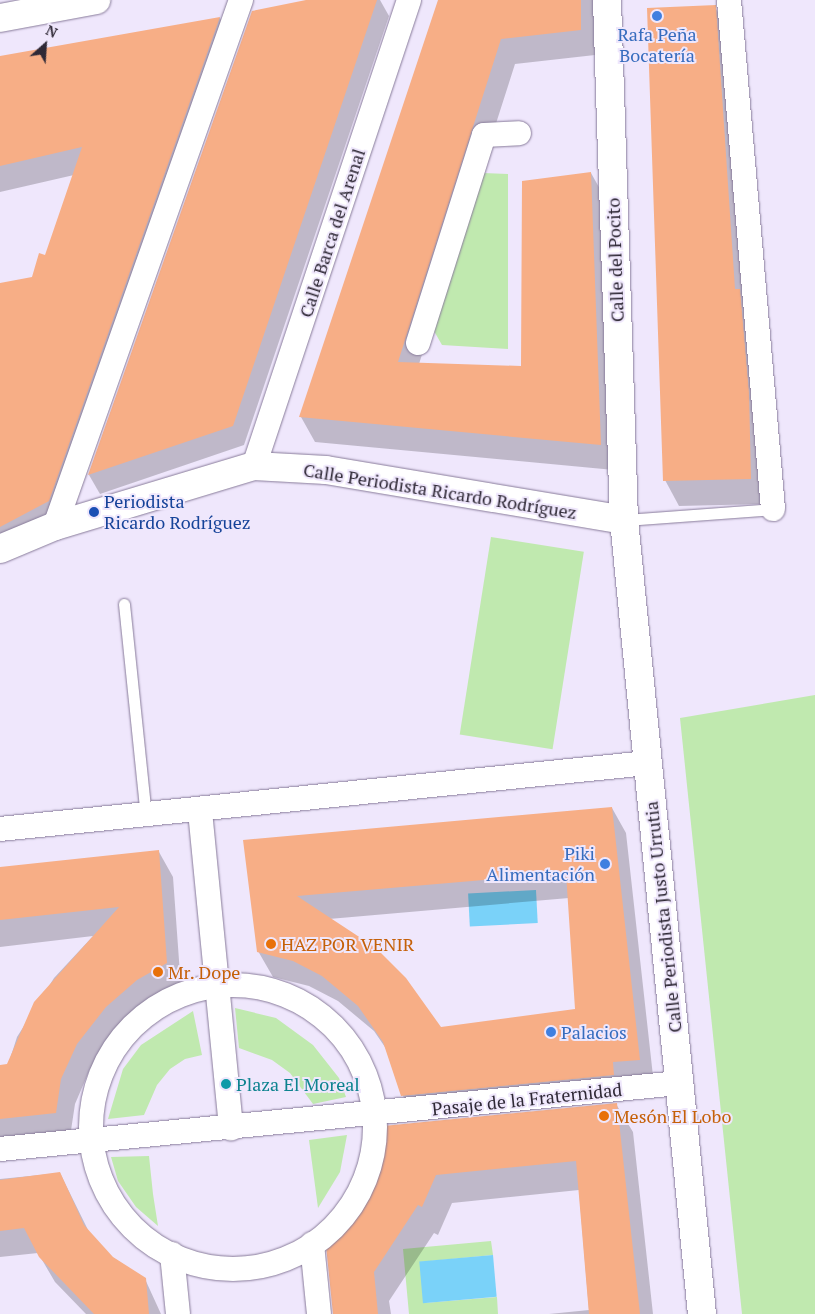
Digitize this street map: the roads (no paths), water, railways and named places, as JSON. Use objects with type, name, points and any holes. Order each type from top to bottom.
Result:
[{"type":"street","points":[[0,18],[96,0]]},
{"type":"street","points":[[55,526],[241,0]]},
{"type":"street","name":"Calle Barca del Arenal","points":[[254,466],[409,0]]},
{"type":"street","name":"Calle del Pocito","points":[[606,0],[624,520]]},
{"type":"street","points":[[729,0],[773,509]]},
{"type":"street","points":[[418,343],[484,135],[519,133]]},
{"type":"street","name":"Calle Periodista Ricardo Rodríguez","points":[[0,549],[55,526],[254,466],[326,470],[624,520]]},
{"type":"street","name":"Calle Periodista Justo Urrutia","points":[[624,520],[702,1314]]},
{"type":"street","points":[[0,829],[200,811],[648,764]]},
{"type":"street","points":[[200,811],[214,986],[231,1128]]},
{"type":"street","points":[[214,986],[260,987],[303,1003],[339,1032],[364,1071],[375,1115],[372,1160],[355,1201],[327,1235],[289,1258],[246,1269],[201,1266],[172,1254],[125,1221],[101,1183],[90,1139],[93,1096],[109,1056],[136,1022],[172,998],[214,986]]},
{"type":"street","name":"Pasaje de la Fraternidad","points":[[375,1115],[679,1083]]},
{"type":"street","points":[[0,1149],[90,1139],[375,1115]]},
{"type":"street","points":[[312,1244],[319,1314]]},
{"type":"street","points":[[172,1254],[178,1314]]},
{"type":"lane","points":[[624,520],[773,509]]},
{"type":"lane","points":[[124,604],[146,816]]},
{"type":"water","points":[[536,890],[538,923],[470,927],[468,894]]},
{"type":"water","points":[[493,1255],[497,1297],[423,1303],[419,1261]]},
{"type":"place","name":"Rafa Peña Bocatería","points":[[657,16]]},
{"type":"place","name":"Periodista Ricardo Rodríguez","points":[[94,512]]},
{"type":"place","name":"Piki Alimentación","points":[[605,864]]},
{"type":"place","name":"HAZ POR VENIR","points":[[271,944]]},
{"type":"place","name":"Mr. Dope","points":[[158,972]]},
{"type":"place","name":"Palacios","points":[[551,1032]]},
{"type":"place","name":"Plaza El Moreal","points":[[226,1084]]},
{"type":"place","name":"Mesón El Lobo","points":[[604,1116]]}]
